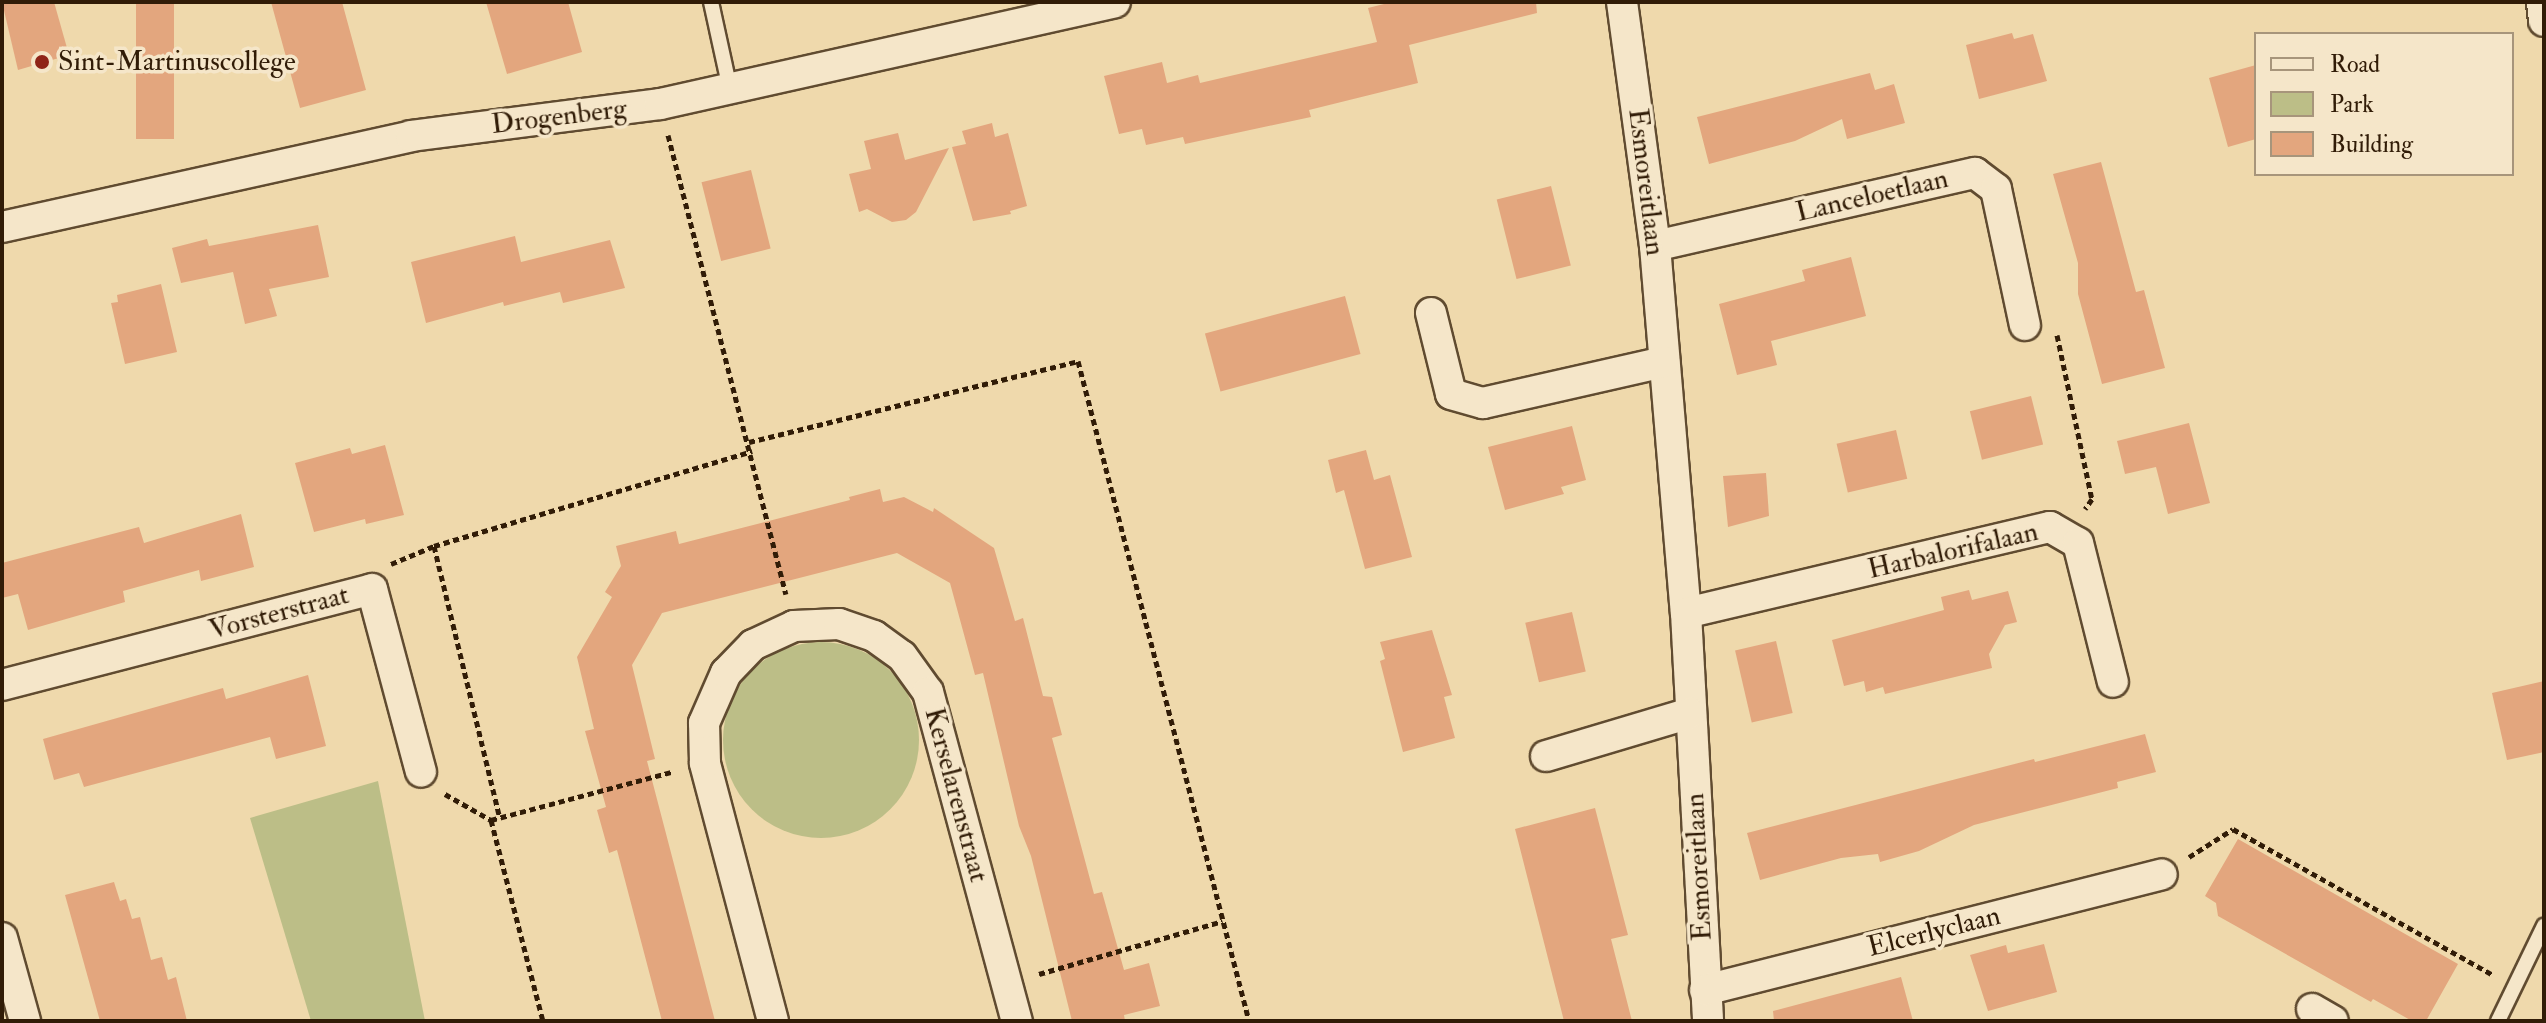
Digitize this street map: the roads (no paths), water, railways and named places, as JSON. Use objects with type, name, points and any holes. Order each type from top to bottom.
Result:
[{"type":"street","name":"Drogenberg","points":[[2,227],[411,136],[660,104],[1115,2]]},
{"type":"street","name":"Esmoreitlaan","points":[[1622,2],[1655,246],[1686,613],[1708,1021]]},
{"type":"street","points":[[2542,2],[2544,21]]},
{"type":"street","name":"Lanceloetlaan","points":[[1655,246],[1975,173],[1996,189],[2025,325]]},
{"type":"street","points":[[1431,313],[1451,394],[1483,403],[1664,362]]},
{"type":"street","name":"Harbalorifalaan","points":[[1686,613],[2050,527],[2078,543],[2113,682]]},
{"type":"street","name":"Vorsterstraat","points":[[2,685],[372,589],[421,772]]},
{"type":"street","name":"Kerselarenstraat","points":[[773,1021],[705,763],[704,723],[726,673],[753,645],[794,626],[839,624],[874,636],[902,656],[928,692],[1017,1021]]},
{"type":"street","points":[[1546,756],[1690,713]]},
{"type":"street","name":"Elcerlyclaan","points":[[1705,990],[2162,874]]},
{"type":"street","points":[[2,938],[25,1021]]},
{"type":"lane","points":[[711,2],[730,89]]},
{"type":"lane","points":[[2498,1021],[2544,926]]},
{"type":"place","name":"Sint-Martinuscollege","points":[[42,62]]}]
